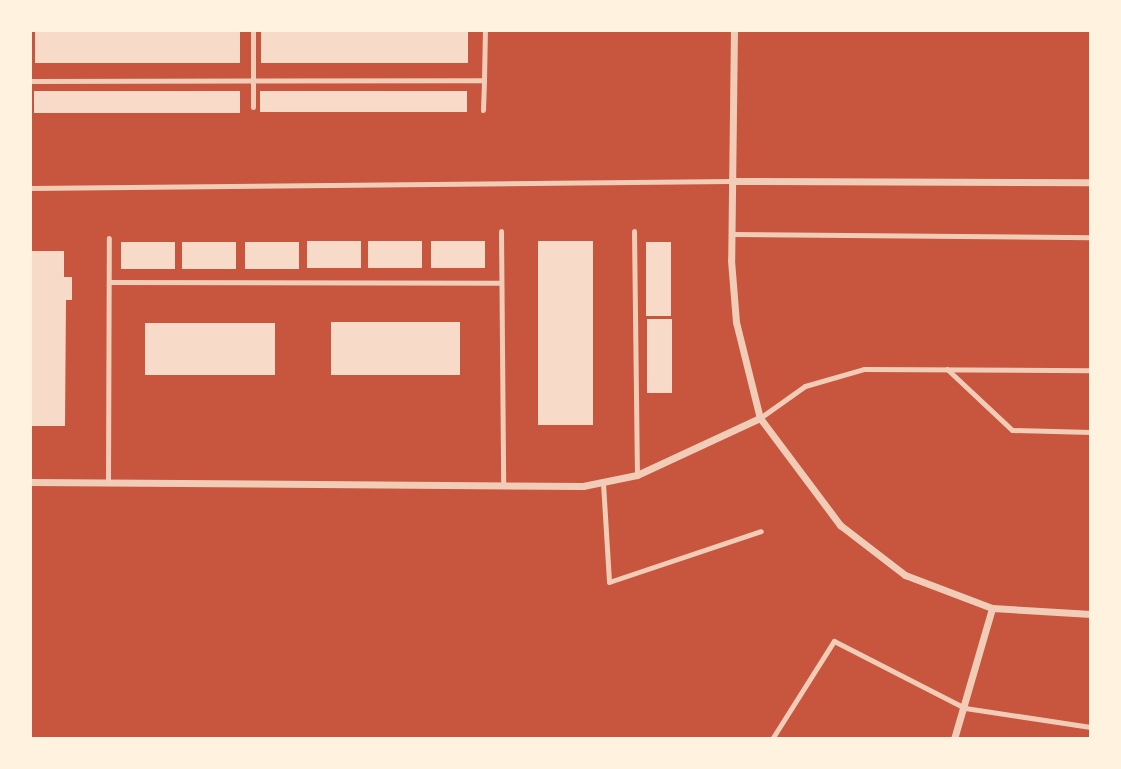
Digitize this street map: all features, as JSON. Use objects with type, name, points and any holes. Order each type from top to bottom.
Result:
[{"type":"street","points":[[734,30],[731,234],[736,322],[760,418],[840,525],[874,555],[905,575],[992,608],[1091,614]]},
{"type":"street","points":[[731,181],[1091,182]]},
{"type":"street","points":[[30,482],[503,485],[603,483],[637,475],[760,418]]},
{"type":"street","points":[[954,739],[992,608]]},
{"type":"lane","points":[[253,30],[253,107]]},
{"type":"lane","points":[[483,110],[485,30]]},
{"type":"lane","points":[[30,81],[484,80]]},
{"type":"lane","points":[[30,188],[731,181]]},
{"type":"lane","points":[[501,231],[503,485]]},
{"type":"lane","points":[[634,231],[637,475]]},
{"type":"lane","points":[[731,234],[1091,237]]},
{"type":"lane","points":[[108,483],[109,238]]},
{"type":"lane","points":[[109,282],[501,283]]},
{"type":"lane","points":[[760,418],[806,386],[836,374],[864,369],[1091,370]]},
{"type":"lane","points":[[947,369],[1012,430],[1091,432]]},
{"type":"lane","points":[[603,483],[610,582],[761,531]]},
{"type":"lane","points":[[772,739],[834,641],[965,708],[1025,713],[1091,727]]},
{"type":"building","points":[[35,30],[240,30],[240,63],[35,63]]},
{"type":"building","points":[[261,30],[468,30],[468,63],[261,63]]},
{"type":"building","points":[[34,91],[240,91],[240,113],[34,113]]},
{"type":"building","points":[[260,91],[467,91],[467,112],[260,112]]},
{"type":"building","points":[[307,241],[361,241],[361,268],[307,268]]},
{"type":"building","points":[[368,241],[422,241],[422,268],[368,268]]},
{"type":"building","points":[[431,241],[485,241],[485,268],[431,268]]},
{"type":"building","points":[[538,241],[593,241],[593,425],[538,425]]},
{"type":"building","points":[[121,242],[175,242],[175,269],[121,269]]},
{"type":"building","points":[[182,242],[236,242],[236,269],[182,269]]},
{"type":"building","points":[[245,242],[299,242],[299,269],[245,269]]},
{"type":"building","points":[[646,242],[671,242],[671,316],[646,316]]},
{"type":"building","points":[[30,251],[64,251],[64,277],[72,277],[72,300],[66,300],[65,426],[30,426]]},
{"type":"building","points":[[647,319],[672,319],[672,393],[647,393]]},
{"type":"building","points":[[331,322],[460,322],[460,375],[331,375]]},
{"type":"building","points":[[145,323],[275,323],[275,375],[145,375]]}]
